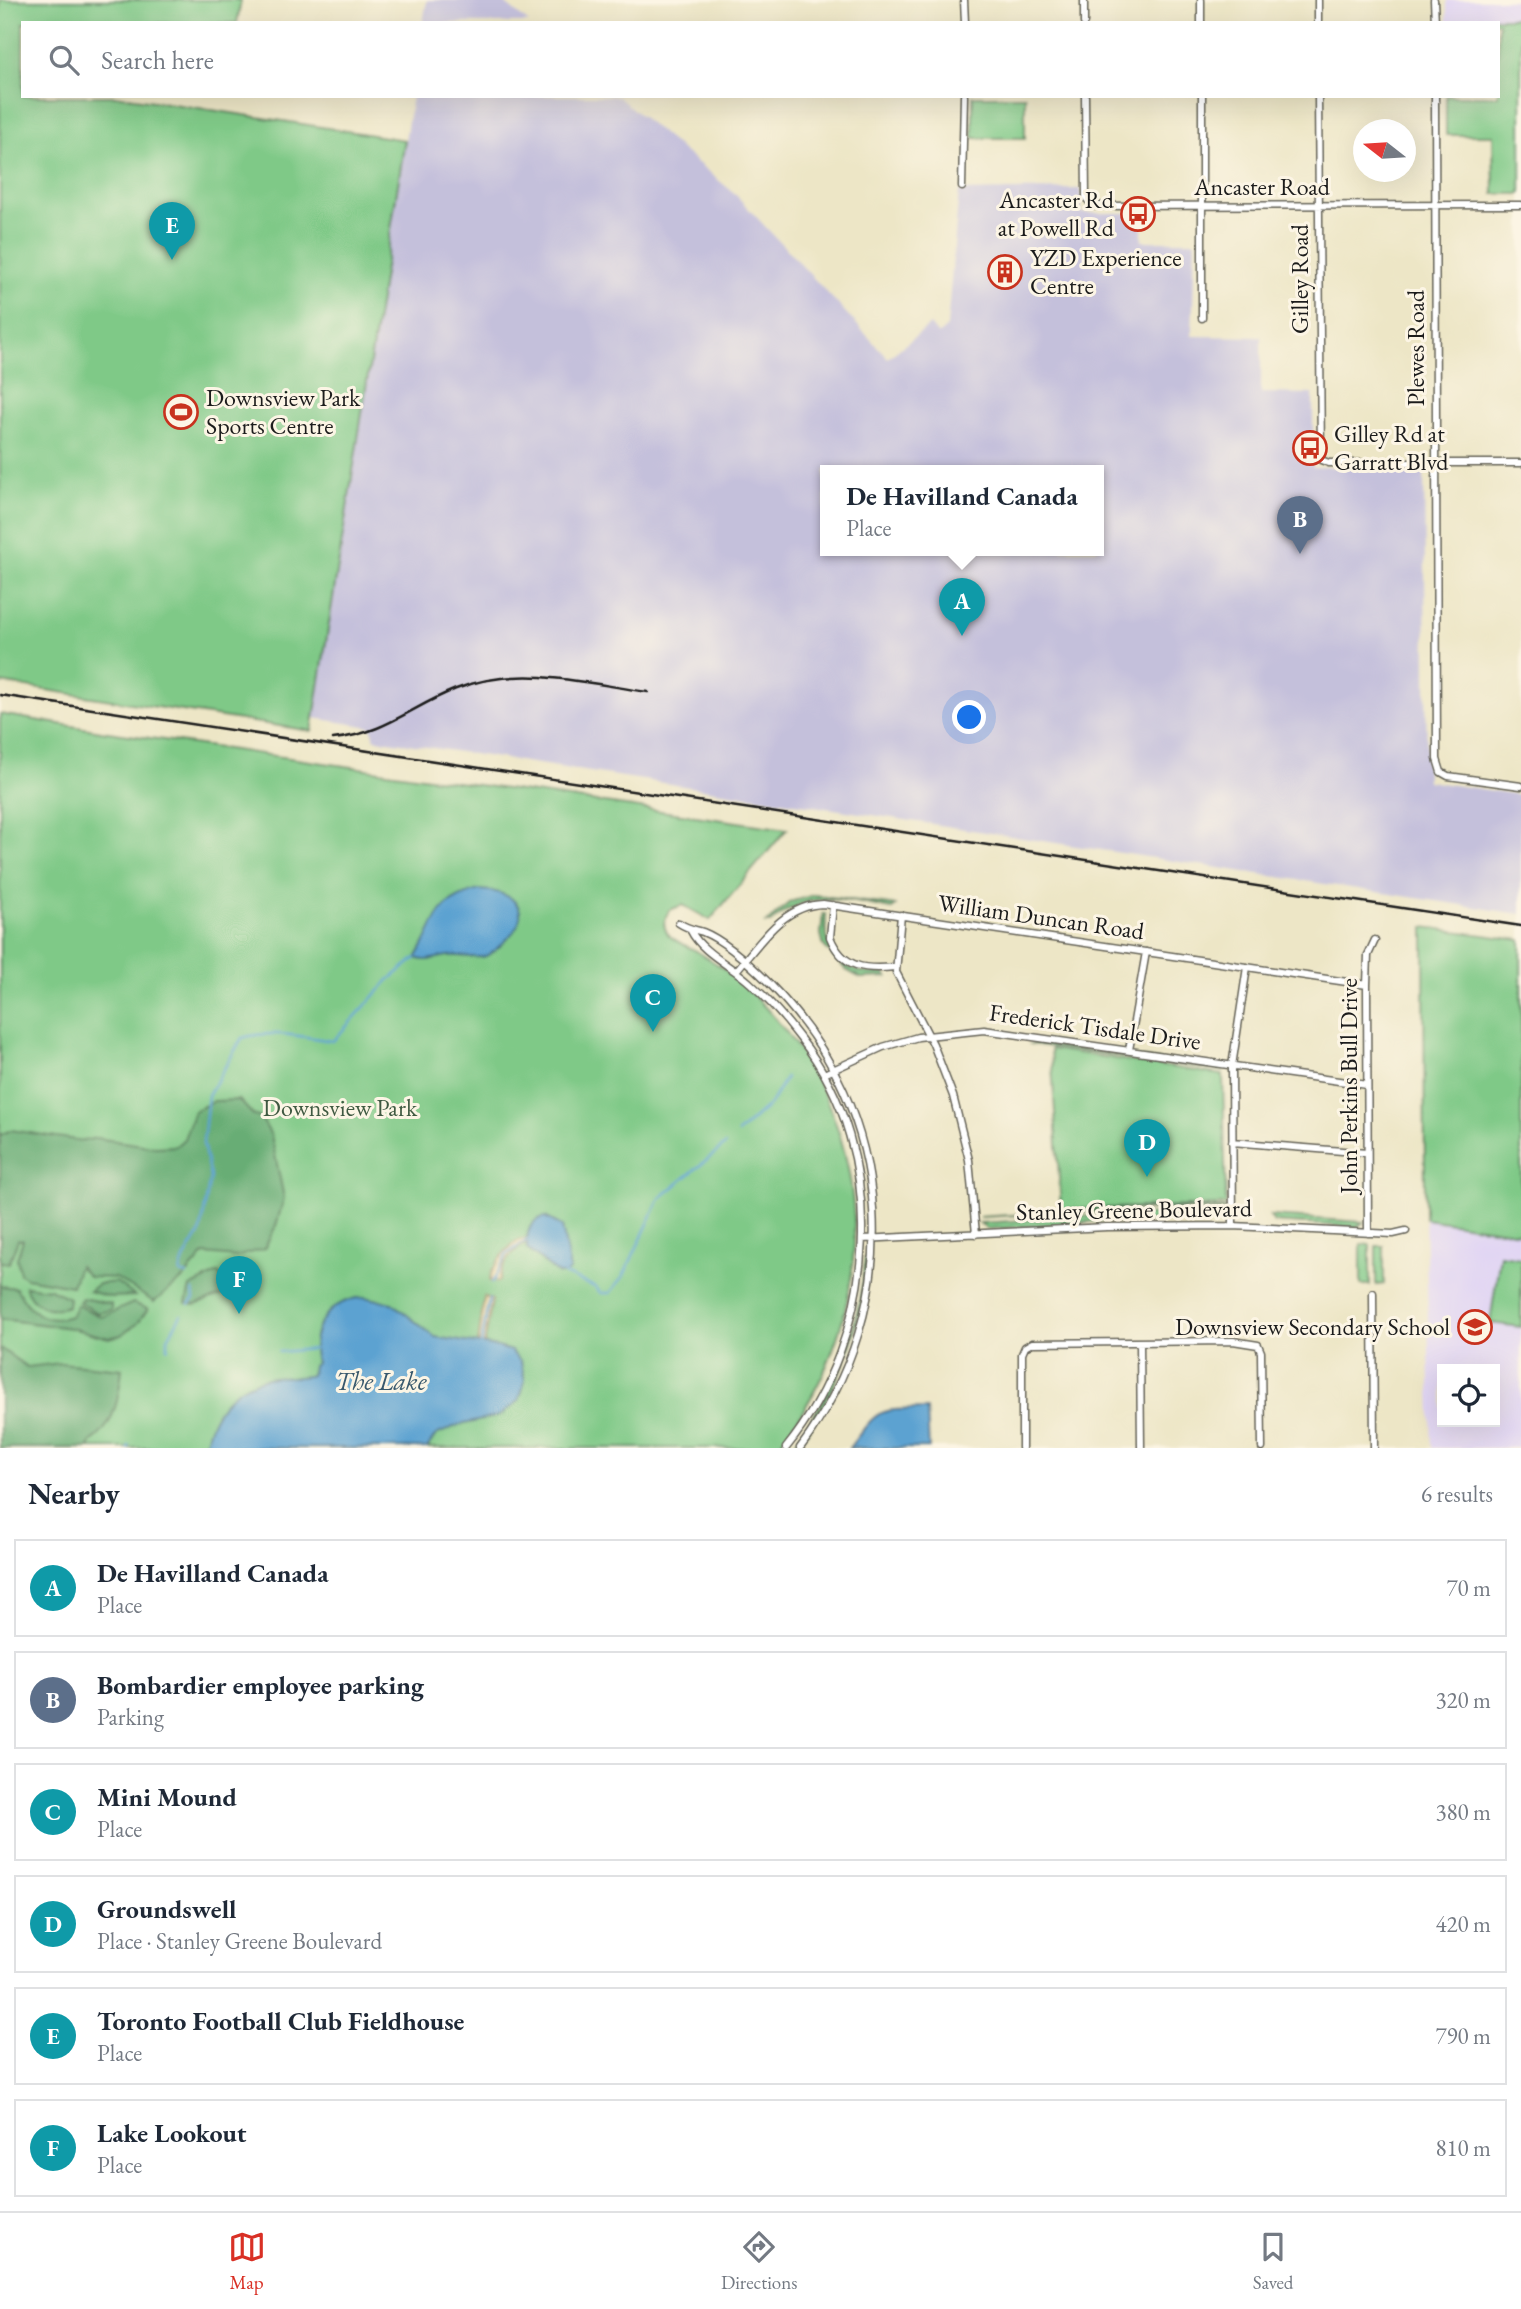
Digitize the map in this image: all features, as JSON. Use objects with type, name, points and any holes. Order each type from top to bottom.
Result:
[{"type":"street","points":[[964,0],[965,21]]},
{"type":"street","points":[[1084,0],[1084,21]]},
{"type":"street","points":[[1201,0],[1201,21]]},
{"type":"street","points":[[1318,0],[1318,21]]},
{"type":"street","points":[[1434,0],[1435,21]]},
{"type":"street","points":[[962,187],[964,98]]},
{"type":"street","name":"Ancaster Road","points":[[1085,98],[1088,203],[1096,206],[1521,205]]},
{"type":"street","points":[[1202,98],[1202,318]]},
{"type":"street","name":"Gilley Road","points":[[1318,98],[1321,460],[1329,463],[1437,464]]},
{"type":"street","name":"Plewes Road","points":[[1435,98],[1439,767],[1448,776],[1521,786]]},
{"type":"street","points":[[1437,464],[1521,463]]},
{"type":"street","name":"William Duncan Road","points":[[736,971],[785,916],[794,910],[815,904],[1367,985]]},
{"type":"street","points":[[833,905],[830,937],[849,960],[863,969],[895,967]]},
{"type":"street","points":[[901,915],[895,967],[944,1069],[964,1131],[976,1234]]},
{"type":"street","points":[[679,923],[691,931],[703,933],[744,962],[770,985],[792,1010],[833,1069],[854,1119],[869,1168],[874,1240],[866,1311],[853,1354],[827,1408],[800,1448]]},
{"type":"street","points":[[691,931],[697,943],[736,971],[777,1010],[802,1040],[824,1074],[837,1104],[856,1170],[862,1239],[854,1309],[841,1349],[818,1401],[786,1448]]},
{"type":"street","name":"John Perkins Bull Drive","points":[[1368,1233],[1367,985],[1368,955],[1375,940]]},
{"type":"street","points":[[1129,1050],[1146,952]]},
{"type":"street","points":[[1233,1226],[1232,1066],[1247,967]]},
{"type":"street","name":"Frederick Tisdale Drive","points":[[824,1074],[883,1047],[929,1035],[961,1031],[1000,1031],[1367,1085]]},
{"type":"street","points":[[1232,1142],[1367,1153]]},
{"type":"street","name":"Stanley Greene Boulevard","points":[[862,1239],[1107,1227],[1233,1226],[1393,1234],[1406,1231]]},
{"type":"street","points":[[1373,1293],[1374,1448]]},
{"type":"street","points":[[1022,1448],[1021,1365],[1025,1347],[1032,1343],[1233,1341],[1258,1345],[1261,1365],[1262,1448]]},
{"type":"street","points":[[1140,1342],[1141,1448]]},
{"type":"shaded area","points":[[427,0],[501,0],[527,21],[423,21]]},
{"type":"shaded area","points":[[1447,0],[1521,0],[1521,18],[1447,21]]},
{"type":"shaded area","points":[[412,98],[619,98],[734,193],[888,358],[930,325],[938,335],[947,327],[959,191],[1080,189],[1082,213],[1142,213],[1142,241],[1195,241],[1192,336],[1261,337],[1261,393],[1313,394],[1313,467],[1424,468],[1427,781],[1521,795],[1521,914],[375,739],[371,727],[314,718]]},
{"type":"shaded area","name":"Downsview Secondary School","points":[[1425,1219],[1521,1233],[1521,1448],[1432,1448]]},
{"type":"green space","name":"Downsview Park Sports Centre","points":[[0,0],[241,0],[237,21],[21,21],[21,98],[135,98],[405,140],[312,731],[0,683]]},
{"type":"green space","points":[[1492,18],[1521,18],[1521,194],[1494,194],[1493,135],[1446,135],[1446,98],[1500,98],[1500,21],[1492,21]]},
{"type":"green space","points":[[973,98],[1025,98],[1025,138],[973,138]]},
{"type":"green space","name":"Downsview Park","points":[[0,714],[101,731],[787,829],[710,920],[683,905],[669,910],[664,923],[671,937],[712,961],[743,985],[792,1040],[824,1095],[845,1153],[854,1214],[851,1275],[838,1336],[813,1394],[777,1448],[0,1448]]},
{"type":"green space","points":[[814,895],[896,906],[892,909],[843,900],[813,900],[799,904],[766,923],[790,902]]},
{"type":"green space","points":[[823,914],[826,914],[828,941],[839,960],[858,971],[885,973],[887,977],[861,978],[846,970],[824,946],[821,934]]},
{"type":"green space","points":[[1424,927],[1521,940],[1521,1233],[1425,1219]]},
{"type":"green space","points":[[1035,1042],[1222,1070],[1225,1071],[1031,1044]]},
{"type":"green space","points":[[1051,1049],[1223,1075],[1226,1205],[1061,1209]]},
{"type":"green space","points":[[239,1100],[253,1115],[261,1118],[271,1135],[284,1198],[276,1226],[264,1249],[236,1257],[204,1254],[185,1277],[154,1302],[116,1278],[89,1277],[79,1266],[72,1286],[26,1278],[20,1274],[17,1258],[23,1240],[18,1240],[9,1263],[0,1262],[0,1135],[11,1130],[83,1141],[96,1138],[156,1147],[176,1146],[184,1139],[194,1111],[214,1101]]},
{"type":"green space","points":[[1127,1208],[1228,1210],[1132,1210],[979,1217]]},
{"type":"green space","points":[[1227,1214],[1217,1220],[1101,1221],[987,1229],[980,1223],[1111,1215]]},
{"type":"green space","points":[[1270,1216],[1363,1222],[1357,1227],[1274,1222]]},
{"type":"green space","points":[[1361,1244],[1370,1245],[1370,1285],[1361,1285]]},
{"type":"green space","points":[[1376,1246],[1384,1246],[1384,1284],[1376,1285]]},
{"type":"green space","points":[[1500,1255],[1521,1258],[1521,1327],[1490,1323]]},
{"type":"green space","points":[[865,1258],[868,1258],[862,1302],[843,1365],[824,1405],[800,1441],[791,1448],[820,1405],[842,1359],[857,1310]]},
{"type":"green space","points":[[218,1273],[228,1284],[224,1295],[195,1305],[186,1303],[190,1287]]},
{"type":"green space","points":[[116,1282],[135,1296],[110,1297],[89,1291],[98,1284]]},
{"type":"green space","points":[[0,1286],[16,1288],[32,1309],[52,1319],[71,1316],[77,1305],[102,1317],[133,1303],[148,1309],[137,1324],[121,1335],[109,1338],[71,1328],[0,1319]]},
{"type":"green space","points":[[25,1286],[50,1289],[69,1298],[68,1306],[42,1306],[36,1303]]},
{"type":"green space","points":[[82,1298],[111,1304],[111,1310],[98,1313],[79,1302]]},
{"type":"green space","points":[[0,1348],[27,1367],[61,1363],[122,1369],[111,1419],[89,1448],[0,1448]]},
{"type":"sand","points":[[527,1238],[527,1243],[508,1259],[499,1281],[490,1282],[493,1269],[508,1249]]},
{"type":"sand","points":[[484,1297],[492,1300],[484,1346],[478,1344]]},
{"type":"water","points":[[479,890],[503,894],[518,906],[519,922],[504,942],[491,953],[481,957],[453,956],[424,960],[416,958],[444,908],[463,895]]},
{"type":"water","points":[[545,1217],[562,1226],[570,1270],[564,1274],[558,1274],[527,1249],[529,1229],[535,1221]]},
{"type":"water","name":"The Lake","points":[[365,1297],[392,1303],[435,1337],[511,1351],[521,1362],[525,1381],[519,1401],[499,1416],[456,1426],[436,1435],[427,1448],[205,1448],[212,1422],[227,1400],[247,1385],[259,1380],[311,1375],[316,1363],[315,1338],[324,1318],[341,1304]]},
{"type":"water","points":[[927,1409],[929,1448],[849,1448],[867,1425],[880,1414],[888,1411]]},
{"type":"waterway","points":[[187,1275],[180,1273],[184,1259],[201,1231],[210,1177],[203,1143],[208,1096],[242,1038],[276,1034],[333,1041],[389,980],[416,958]]},
{"type":"waterway","points":[[738,1133],[770,1104],[786,1077]]},
{"type":"waterway","points":[[564,1274],[595,1287],[601,1293],[610,1293],[623,1277],[660,1198],[725,1145]]},
{"type":"waterway","points":[[492,1283],[507,1254],[527,1240]]},
{"type":"waterway","points":[[189,1304],[194,1299],[193,1290]]},
{"type":"waterway","points":[[481,1345],[489,1299]]},
{"type":"waterway","points":[[168,1348],[168,1338],[181,1315]]},
{"type":"waterway","points":[[279,1352],[314,1349]]},
{"type":"railway","points":[[333,739],[352,736],[384,725],[456,689],[504,678],[552,678],[648,692]]},
{"type":"railway","points":[[0,695],[1521,926]]},
{"type":"place","name":"Ancaster Rd at Powell Rd","points":[[1138,214]]},
{"type":"place","name":"Toronto Football Club Fieldhouse","points":[[172,260]]},
{"type":"place","name":"YZD Experience Centre","points":[[1005,272]]},
{"type":"place","name":"Downsview Park Sports Centre","points":[[181,412]]},
{"type":"place","name":"Gilley Rd at Garratt Blvd","points":[[1310,448]]},
{"type":"place","name":"Bombardier employee parking","points":[[1300,554]]},
{"type":"place","name":"De Havilland Canada","points":[[962,636]]},
{"type":"place","name":"Mini Mound","points":[[653,1032]]},
{"type":"place","name":"Groundswell","points":[[1147,1177]]},
{"type":"place","name":"Lake Lookout","points":[[239,1314]]},
{"type":"place","name":"Downsview Secondary School","points":[[1475,1327]]}]
